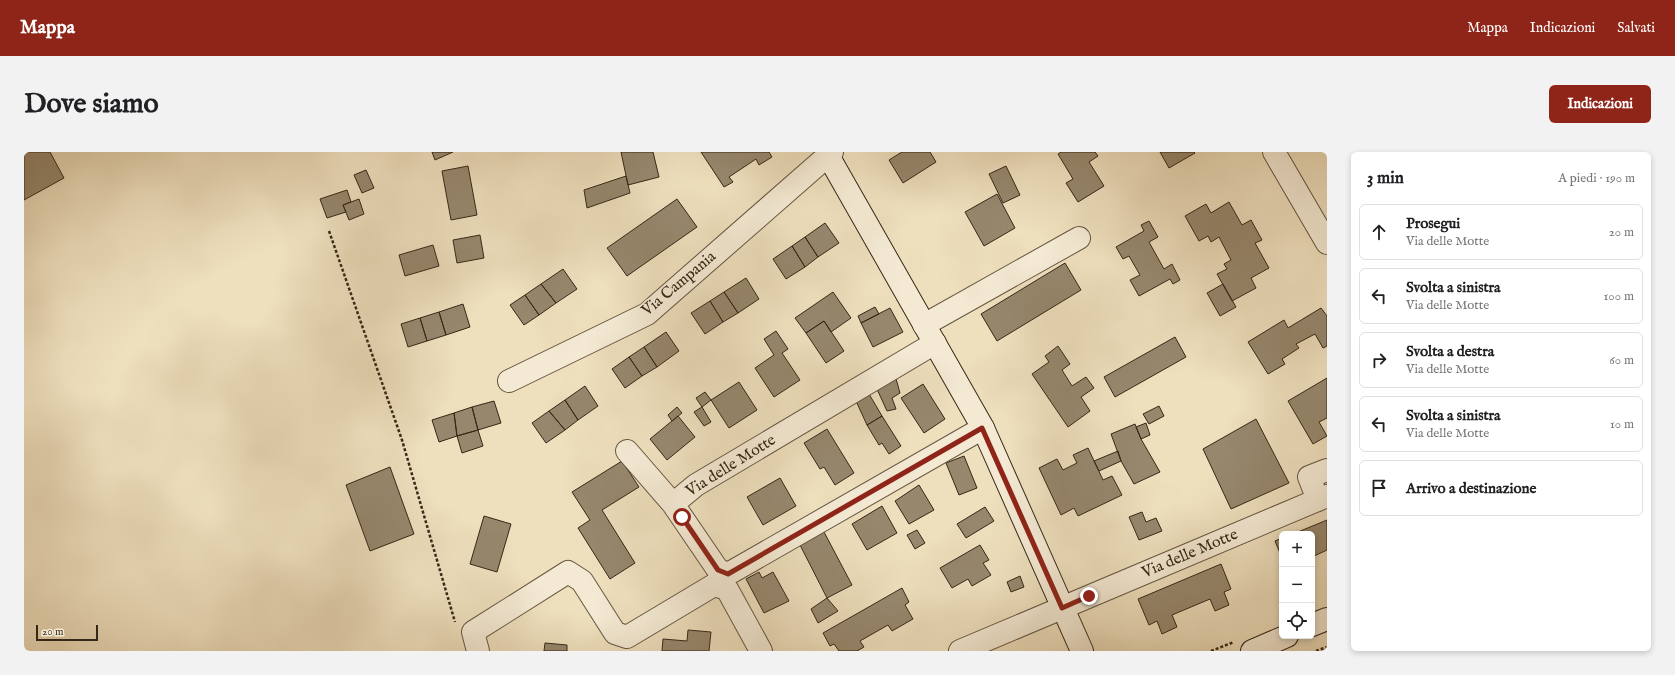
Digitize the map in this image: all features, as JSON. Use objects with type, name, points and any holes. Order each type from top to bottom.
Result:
[{"type":"street","points":[[1274,152],[1327,243]]},
{"type":"street","points":[[829,153],[982,428],[1082,651]]},
{"type":"street","name":"Via Campania","points":[[508,381],[647,314],[829,153]]},
{"type":"street","points":[[924,324],[1079,238]]},
{"type":"street","name":"Via delle Motte","points":[[935,344],[696,485],[673,504],[718,570],[728,574],[982,428]]},
{"type":"street","points":[[627,451],[673,504]]},
{"type":"street","name":"Via delle Motte","points":[[960,651],[1322,498],[1308,478],[1327,470]]},
{"type":"street","points":[[478,651],[473,632],[568,572],[582,581],[615,632],[627,637],[714,586],[727,589],[761,651]]},
{"type":"street","points":[[1315,624],[1327,619]]},
{"type":"street","points":[[1252,651],[1280,639]]},
{"type":"path","points":[[329,231],[402,440],[457,628]]},
{"type":"path","points":[[1316,651],[1327,647]]},
{"type":"building","points":[[24,152],[50,152],[64,178],[24,200]]},
{"type":"building","points":[[432,152],[453,152],[435,160]]},
{"type":"building","points":[[621,152],[653,152],[659,177],[628,185]]},
{"type":"building","points":[[701,152],[769,152],[772,157],[759,165],[756,159],[729,177],[733,182],[724,187]]},
{"type":"building","points":[[902,152],[930,152],[936,162],[903,183],[889,160]]},
{"type":"building","points":[[1061,152],[1095,152],[1098,156],[1089,162],[1104,186],[1078,202],[1066,183],[1073,179],[1058,154]]},
{"type":"building","points":[[1160,152],[1194,152],[1195,153],[1169,168]]},
{"type":"building","points":[[468,166],[477,215],[451,220],[442,171]]},
{"type":"building","points":[[1006,166],[1020,195],[1003,203],[989,174]]},
{"type":"building","points":[[366,170],[374,188],[362,193],[354,175]]},
{"type":"building","points":[[626,176],[630,193],[587,208],[584,190]]},
{"type":"building","points":[[347,190],[351,202],[343,205],[346,212],[327,218],[320,199]]},
{"type":"building","points":[[997,194],[1015,228],[984,246],[965,212]]},
{"type":"building","points":[[359,199],[364,214],[349,220],[343,205]]},
{"type":"building","points":[[677,199],[697,227],[627,276],[607,248]]},
{"type":"building","points":[[1229,202],[1242,225],[1251,220],[1262,240],[1255,243],[1269,268],[1251,278],[1256,288],[1232,301],[1217,274],[1227,269],[1224,264],[1231,260],[1219,237],[1211,242],[1208,236],[1199,241],[1185,216],[1206,204],[1211,213]]},
{"type":"building","points":[[1149,221],[1158,237],[1149,242],[1164,269],[1172,264],[1180,280],[1173,284],[1170,279],[1139,296],[1130,280],[1140,275],[1129,256],[1123,259],[1116,247],[1144,231],[1141,225]]},
{"type":"building","points":[[825,223],[839,243],[818,257],[805,237]]},
{"type":"building","points":[[480,235],[484,258],[457,263],[453,240]]},
{"type":"building","points":[[805,237],[818,257],[805,267],[792,246]]},
{"type":"building","points":[[433,245],[439,266],[405,276],[399,255]]},
{"type":"building","points":[[792,246],[805,267],[786,279],[773,259]]},
{"type":"building","points":[[1065,263],[1081,290],[997,341],[981,314]]},
{"type":"building","points":[[563,269],[577,289],[556,303],[541,284]]},
{"type":"building","points":[[746,278],[759,299],[738,313],[724,292]]},
{"type":"building","points":[[541,284],[556,303],[539,315],[525,295]]},
{"type":"building","points":[[1223,284],[1236,307],[1220,316],[1207,293]]},
{"type":"building","points":[[724,292],[738,313],[723,322],[710,301]]},
{"type":"building","points":[[833,292],[851,318],[831,332],[824,321],[806,333],[795,318]]},
{"type":"building","points":[[525,295],[539,315],[524,325],[510,305]]},
{"type":"building","points":[[710,301],[723,322],[705,334],[691,313]]},
{"type":"building","points":[[463,304],[470,327],[446,335],[439,312]]},
{"type":"building","points":[[875,307],[879,314],[861,323],[858,316]]},
{"type":"building","points":[[890,308],[903,332],[873,347],[861,323]]},
{"type":"building","points":[[1321,308],[1327,316],[1327,346],[1323,348],[1315,334],[1296,344],[1299,348],[1282,359],[1285,364],[1268,374],[1248,342],[1284,320],[1288,328]]},
{"type":"building","points":[[439,312],[446,335],[427,341],[420,318]]},
{"type":"building","points":[[420,318],[427,341],[408,347],[401,324]]},
{"type":"building","points":[[824,321],[844,351],[826,363],[806,333]]},
{"type":"building","points":[[776,331],[788,349],[782,353],[800,380],[774,397],[755,368],[774,355],[764,339]]},
{"type":"building","points":[[666,332],[679,351],[657,367],[644,347]]},
{"type":"building","points":[[1175,337],[1186,357],[1115,397],[1104,377]]},
{"type":"building","points":[[1058,346],[1070,364],[1062,370],[1072,386],[1086,377],[1094,388],[1081,397],[1090,411],[1068,427],[1032,374],[1049,362],[1045,356]]},
{"type":"building","points":[[644,347],[657,367],[642,376],[629,357]]},
{"type":"building","points":[[629,357],[642,376],[625,388],[612,369]]},
{"type":"building","points":[[895,375],[900,393],[892,398],[896,409],[887,411],[876,387]]},
{"type":"building","points":[[1327,378],[1327,418],[1319,422],[1327,436],[1313,444],[1288,401]]},
{"type":"building","points":[[739,382],[757,410],[729,428],[711,400]]},
{"type":"building","points":[[923,384],[945,419],[924,433],[901,398]]},
{"type":"building","points":[[585,386],[598,406],[578,420],[565,400]]},
{"type":"building","points":[[705,392],[711,400],[702,407],[696,398]]},
{"type":"building","points":[[869,394],[882,416],[867,425],[856,401]]},
{"type":"building","points":[[565,400],[578,420],[565,430],[549,411]]},
{"type":"building","points":[[494,401],[501,423],[478,430],[472,407]]},
{"type":"building","points":[[1159,406],[1164,416],[1149,424],[1143,414]]},
{"type":"building","points":[[472,407],[478,430],[457,436],[454,413]]},
{"type":"building","points":[[677,407],[682,413],[672,421],[668,415]]},
{"type":"building","points":[[702,407],[711,422],[704,426],[694,412]]},
{"type":"building","points":[[549,411],[565,430],[546,443],[532,423]]},
{"type":"building","points":[[454,413],[457,436],[439,442],[432,420]]},
{"type":"building","points":[[678,416],[695,437],[667,460],[650,439]]},
{"type":"building","points":[[882,416],[901,446],[889,454],[882,443],[879,445],[867,425]]},
{"type":"building","points":[[1256,419],[1289,483],[1231,509],[1203,449]]},
{"type":"building","points":[[1146,423],[1150,435],[1141,439],[1136,427]]},
{"type":"building","points":[[1135,424],[1141,439],[1160,472],[1134,484],[1121,461],[1111,434]]},
{"type":"building","points":[[827,429],[854,473],[835,485],[824,467],[820,469],[804,443]]},
{"type":"building","points":[[478,430],[483,446],[462,453],[457,436]]},
{"type":"building","points":[[1088,448],[1103,480],[1112,476],[1122,495],[1078,516],[1074,508],[1061,515],[1039,468],[1057,459],[1063,470],[1077,463],[1073,455]]},
{"type":"building","points":[[1118,451],[1121,461],[1099,471],[1094,461]]},
{"type":"building","points":[[964,456],[977,488],[959,495],[946,463]]},
{"type":"building","points":[[622,461],[639,487],[602,510],[635,563],[610,579],[578,528],[590,520],[572,492]]},
{"type":"building","points":[[390,467],[414,534],[370,551],[346,485]]},
{"type":"building","points":[[780,478],[796,506],[763,525],[747,497]]},
{"type":"building","points":[[919,485],[934,510],[909,524],[895,501]]},
{"type":"building","points":[[882,506],[897,533],[867,550],[852,524]]},
{"type":"building","points":[[985,507],[994,521],[966,538],[957,524]]},
{"type":"building","points":[[1142,512],[1146,522],[1156,518],[1162,531],[1139,540],[1129,517]]},
{"type":"building","points":[[484,516],[511,524],[497,572],[470,564]]},
{"type":"building","points":[[1327,520],[1327,550],[1315,556],[1315,531],[1300,531]]},
{"type":"building","points":[[917,530],[925,543],[915,549],[907,535]]},
{"type":"building","points":[[824,532],[852,585],[827,598],[800,545]]},
{"type":"building","points":[[1279,539],[1279,551],[1275,541]]},
{"type":"building","points":[[980,545],[989,560],[983,563],[991,575],[972,586],[968,579],[952,588],[940,568]]},
{"type":"building","points":[[1221,564],[1231,589],[1224,592],[1229,605],[1215,611],[1210,599],[1172,615],[1177,627],[1162,634],[1157,621],[1149,625],[1138,599]]},
{"type":"building","points":[[759,572],[762,578],[773,572],[789,601],[764,613],[746,579]]},
{"type":"building","points":[[1020,576],[1024,587],[1011,592],[1007,582]]},
{"type":"building","points":[[902,588],[909,602],[905,605],[913,619],[892,631],[888,625],[860,641],[864,647],[857,651],[839,651],[834,644],[830,646],[823,633]]},
{"type":"building","points":[[827,598],[838,611],[818,623],[811,609]]},
{"type":"building","points":[[688,630],[711,632],[709,651],[662,651],[663,639],[687,641]]},
{"type":"building","points":[[545,643],[567,645],[567,651],[544,651]]},
{"type":"route","points":[[682,517],[718,570],[728,574],[982,428],[1062,608],[1089,596]]}]
